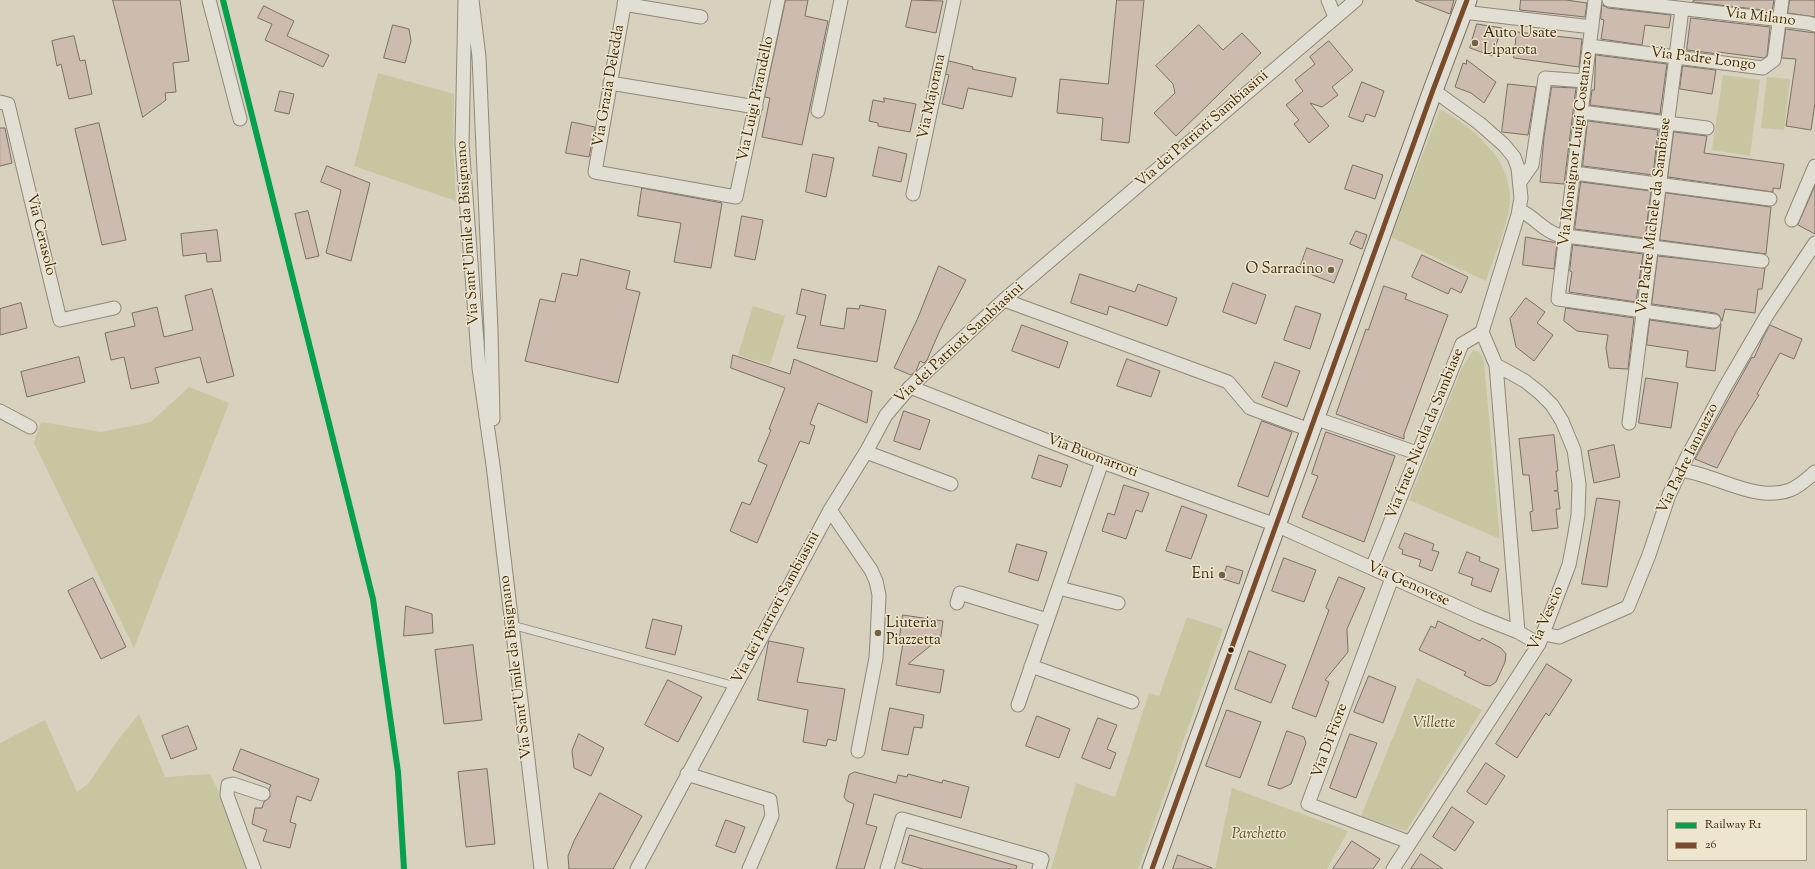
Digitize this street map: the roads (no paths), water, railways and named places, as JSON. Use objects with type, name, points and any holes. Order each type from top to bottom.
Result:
[{"type":"main road","points":[[1152,869],[1433,90],[1465,6]]},
{"type":"street","points":[[210,0],[240,120]]},
{"type":"street","name":"Via Sant'Umile da Bisignano","points":[[465,0],[463,151],[479,368],[493,465],[541,869]]},
{"type":"street","name":"Via Sant'Umile da Bisignano","points":[[472,0],[479,57],[491,330],[493,465]]},
{"type":"street","name":"Via Luigi Pirandello","points":[[736,198],[778,0]]},
{"type":"street","points":[[818,111],[841,0]]},
{"type":"street","name":"Via Majorana","points":[[913,194],[954,0]]},
{"type":"street","points":[[1328,0],[1335,17]]},
{"type":"street","name":"Via dei Patrioti Sambiasini","points":[[637,869],[830,510],[866,452],[886,415],[910,387],[1004,300],[1356,0]]},
{"type":"street","name":"Via Monsignor Luigi Costanzo","points":[[1595,0],[1558,299],[1643,311]]},
{"type":"street","name":"Via Milano","points":[[1609,0],[1815,25]]},
{"type":"street","name":"Via Padre Longo","points":[[1589,46],[1763,68],[1774,60],[1782,0]]},
{"type":"street","points":[[624,2],[701,17]]},
{"type":"street","name":"Via Grazia Deledda","points":[[624,2],[595,172],[736,198]]},
{"type":"street","points":[[1465,6],[1592,26]]},
{"type":"street","name":"Via Padre Michele da Sambiase","points":[[1629,423],[1682,8]]},
{"type":"street","points":[[1520,182],[1532,165],[1545,78],[1585,81]]},
{"type":"street","points":[[610,83],[756,107]]},
{"type":"street","points":[[1433,90],[1479,123],[1504,145],[1514,157],[1520,182],[1521,198],[1519,210],[1482,332],[1496,365],[1518,632]]},
{"type":"street","name":"Via Cerasolo","points":[[0,102],[8,104],[60,320],[114,308]]},
{"type":"street","points":[[1581,112],[1707,128]]},
{"type":"street","points":[[1792,220],[1815,166]]},
{"type":"street","points":[[1574,173],[1770,199]]},
{"type":"street","points":[[1519,210],[1548,231],[1558,235],[1762,261]]},
{"type":"street","name":"Via Padre Iannazzo","points":[[1542,639],[1559,636],[1628,606],[1649,555],[1669,495],[1680,470],[1763,321],[1815,243]]},
{"type":"street","points":[[1004,300],[1228,382],[1250,408],[1417,453]]},
{"type":"street","points":[[1643,311],[1714,321]]},
{"type":"street","name":"Via frate Nicola da Sambiase","points":[[1372,568],[1462,344],[1482,332]]},
{"type":"street","name":"Via Vescio","points":[[1392,869],[1542,639],[1569,565],[1578,515],[1579,484],[1574,450],[1562,420],[1552,405],[1525,381],[1496,365]]},
{"type":"street","name":"Via Buonarroti","points":[[910,387],[1102,462],[1276,525]]},
{"type":"street","points":[[0,411],[30,427]]},
{"type":"street","points":[[866,452],[951,484]]},
{"type":"street","points":[[1018,706],[1102,462]]},
{"type":"street","points":[[1680,470],[1699,474],[1763,493],[1775,493],[1790,490],[1802,484],[1815,472]]},
{"type":"street","points":[[830,510],[871,570],[876,581],[879,595],[876,658],[858,751]]},
{"type":"street","name":"Via Genovese","points":[[1276,525],[1480,617],[1518,632],[1542,639]]},
{"type":"street","name":"Via Di Fiore","points":[[1392,578],[1308,804],[1409,842]]},
{"type":"street","points":[[1058,588],[1118,603]]},
{"type":"street","points":[[957,602],[960,593],[1047,620]]},
{"type":"street","points":[[1031,666],[1132,702]]},
{"type":"street","points":[[687,774],[770,800],[772,816],[749,869]]},
{"type":"street","points":[[254,869],[227,794],[228,785],[233,784],[263,794]]},
{"type":"street","points":[[887,869],[902,819],[1042,859],[1039,869]]},
{"type":"lane","points":[[512,625],[735,686]]},
{"type":"rail line","name":"R1","points":[[223,0],[373,599],[398,772],[404,869]]},
{"type":"place","name":"Auto Usate Liparota","points":[[1475,43]]},
{"type":"place","name":"O Sarracino","points":[[1331,270]]},
{"type":"place","name":"Eni","points":[[1222,575]]},
{"type":"place","name":"Liuteria Piazzetta","points":[[878,633]]},
{"type":"park label","name":"Villette","points":[[1434,724]]},
{"type":"park label","name":"Parchetto","points":[[1259,835]]}]
